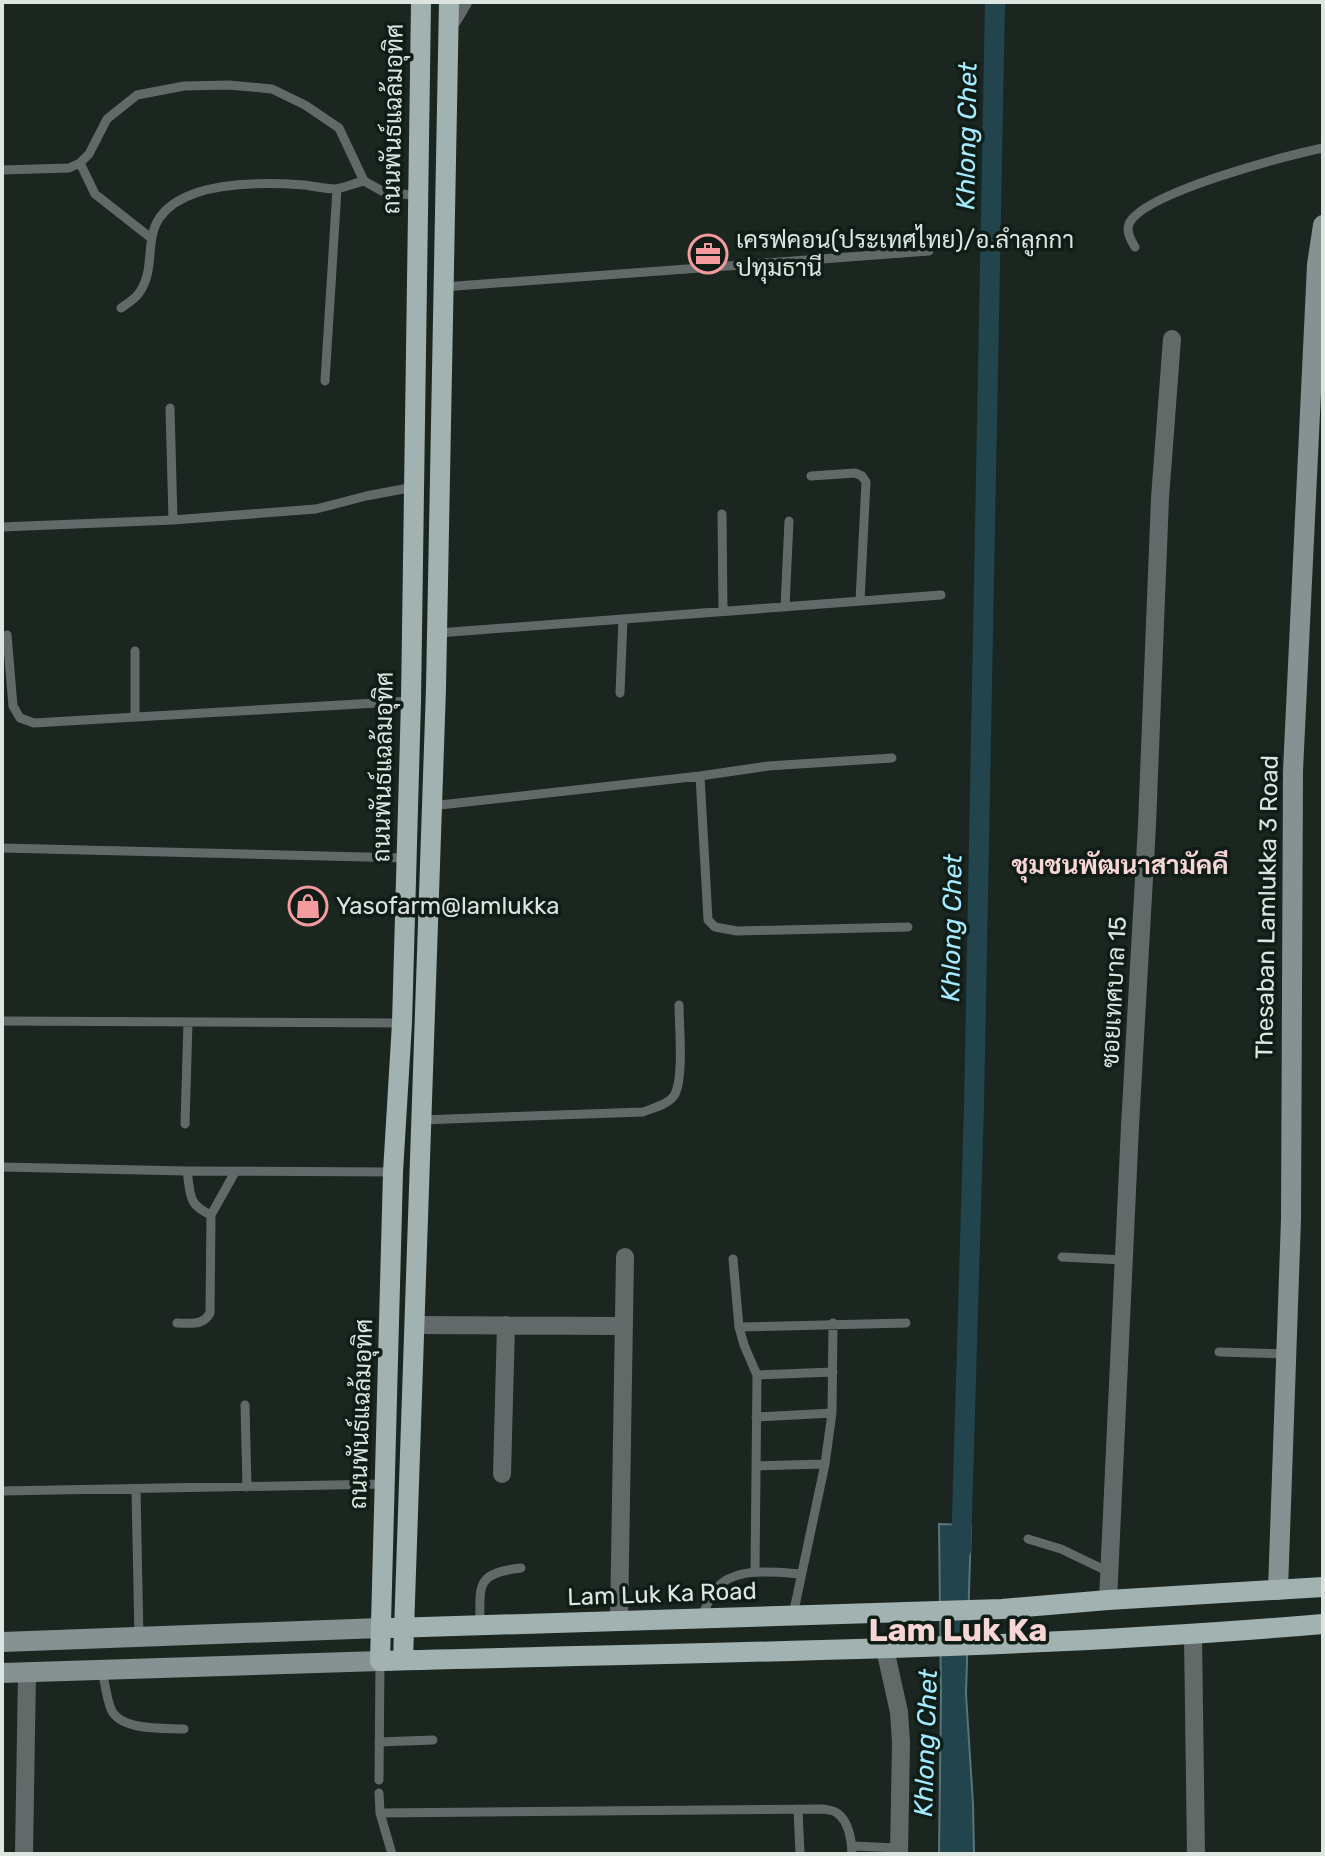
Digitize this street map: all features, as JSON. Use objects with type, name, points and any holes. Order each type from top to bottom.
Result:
[{"type":"main road","name":"ถนนพันธ์แฉล้มอุทิศ","points":[[380,1661],[393,1172],[402,1023],[411,701],[421,2]]},
{"type":"main road","name":"ถนนพันธ์แฉล้มอุทิศ","points":[[403,1660],[437,633],[449,12]]},
{"type":"main road","name":"Lam Luk Ka Road","points":[[380,1628],[1002,1609],[1323,1587]]},
{"type":"main road","points":[[380,1661],[1004,1645],[1193,1635],[1323,1624]]},
{"type":"street","points":[[449,12],[453,19],[463,2]]},
{"type":"street","name":"Thesaban Lamlukka 3 Road","points":[[1278,1590],[1291,1219],[1293,771],[1317,265],[1323,225]]},
{"type":"street","name":"ซอยเทศบาล 15","points":[[1108,1600],[1147,825],[1160,498],[1172,339]]},
{"type":"street","points":[[619,1621],[625,1257]]},
{"type":"street","points":[[414,1325],[623,1326]]},
{"type":"street","points":[[502,1474],[506,1325]]},
{"type":"street","name":"Lam Luk Ka Road","points":[[2,1642],[380,1628]]},
{"type":"street","points":[[1193,1635],[1196,1854]]},
{"type":"street","points":[[889,1649],[901,1742],[899,1851]]},
{"type":"street","points":[[2,1673],[380,1661]]},
{"type":"street","points":[[24,1854],[27,1673]]},
{"type":"lane","points":[[2,170],[69,168],[80,163],[89,154],[107,119],[137,95],[184,86],[229,85],[272,89],[305,105],[339,128],[364,181],[382,191],[417,196]]},
{"type":"lane","points":[[1135,247],[1128,233],[1129,225],[1140,211],[1158,199],[1294,153],[1323,148]]},
{"type":"lane","points":[[80,163],[95,194],[151,238]]},
{"type":"lane","points":[[121,308],[139,295],[148,276],[151,238],[160,217],[178,202],[203,190],[244,184],[337,189],[364,181]]},
{"type":"lane","points":[[325,381],[337,189]]},
{"type":"lane","points":[[443,287],[929,251]]},
{"type":"lane","points":[[170,408],[173,520]]},
{"type":"lane","points":[[811,476],[855,473],[866,482],[860,601]]},
{"type":"lane","points":[[2,527],[173,520],[316,509],[414,487]]},
{"type":"lane","points":[[722,514],[723,611]]},
{"type":"lane","points":[[785,607],[789,521]]},
{"type":"lane","points":[[437,633],[941,595]]},
{"type":"lane","points":[[620,693],[623,619]]},
{"type":"lane","points":[[7,635],[13,706],[20,718],[34,723],[411,701]]},
{"type":"lane","points":[[135,651],[135,717]]},
{"type":"lane","points":[[431,806],[768,766],[892,758]]},
{"type":"lane","points":[[700,776],[708,920],[715,927],[737,931],[908,927]]},
{"type":"lane","points":[[2,848],[406,858]]},
{"type":"lane","points":[[421,1120],[643,1112],[663,1104],[675,1096],[679,1076],[679,1005]]},
{"type":"lane","points":[[2,1021],[402,1023]]},
{"type":"lane","points":[[185,1124],[188,1022]]},
{"type":"lane","points":[[2,1167],[393,1172]]},
{"type":"lane","points":[[187,1171],[191,1199],[197,1208],[211,1215]]},
{"type":"lane","points":[[177,1323],[202,1323],[210,1313],[211,1215],[235,1172]]},
{"type":"lane","points":[[1062,1257],[1124,1260]]},
{"type":"lane","points":[[733,1259],[739,1327],[757,1375],[755,1571]]},
{"type":"lane","points":[[793,1615],[825,1464],[832,1413],[833,1323]]},
{"type":"lane","points":[[739,1327],[906,1323]]},
{"type":"lane","points":[[1219,1352],[1286,1354]]},
{"type":"lane","points":[[757,1375],[833,1372]]},
{"type":"lane","points":[[245,1405],[247,1487]]},
{"type":"lane","points":[[756,1417],[832,1413]]},
{"type":"lane","points":[[756,1466],[825,1464]]},
{"type":"lane","points":[[2,1491],[385,1484]]},
{"type":"lane","points":[[136,1489],[139,1638]]},
{"type":"lane","points":[[1028,1539],[1061,1549],[1109,1572]]},
{"type":"lane","points":[[480,1626],[480,1589],[486,1578],[498,1571],[521,1568]]},
{"type":"lane","points":[[700,1619],[716,1588],[729,1579],[755,1571],[801,1574]]},
{"type":"lane","points":[[379,1780],[380,1661]]},
{"type":"lane","points":[[102,1670],[111,1710],[117,1719],[129,1725],[184,1729]]},
{"type":"lane","points":[[379,1742],[433,1740]]},
{"type":"lane","points":[[379,1793],[380,1813],[392,1854]]},
{"type":"lane","points":[[798,1809],[800,1854]]},
{"type":"lane","points":[[380,1813],[823,1809],[837,1813],[846,1826],[852,1850],[899,1851]]},
{"type":"water","points":[[939,1524],[971,1525],[966,1694],[974,1854],[939,1854]]},
{"type":"waterway","name":"Khlong Chet","points":[[961,1550],[974,1106],[995,2]]},
{"type":"place","name":"เครฟคอน(ประเทศไทย)/อ.ลำลูกกา ปทุมธานี","points":[[708,254]]},
{"type":"place","name":"Yasofarm@lamlukka","points":[[308,906]]},
{"type":"district","name":"ชุมชนพัฒนาสามัคคี","points":[[1120,865]]},
{"type":"district","name":"Lam Luk Ka","points":[[958,1630]]}]
